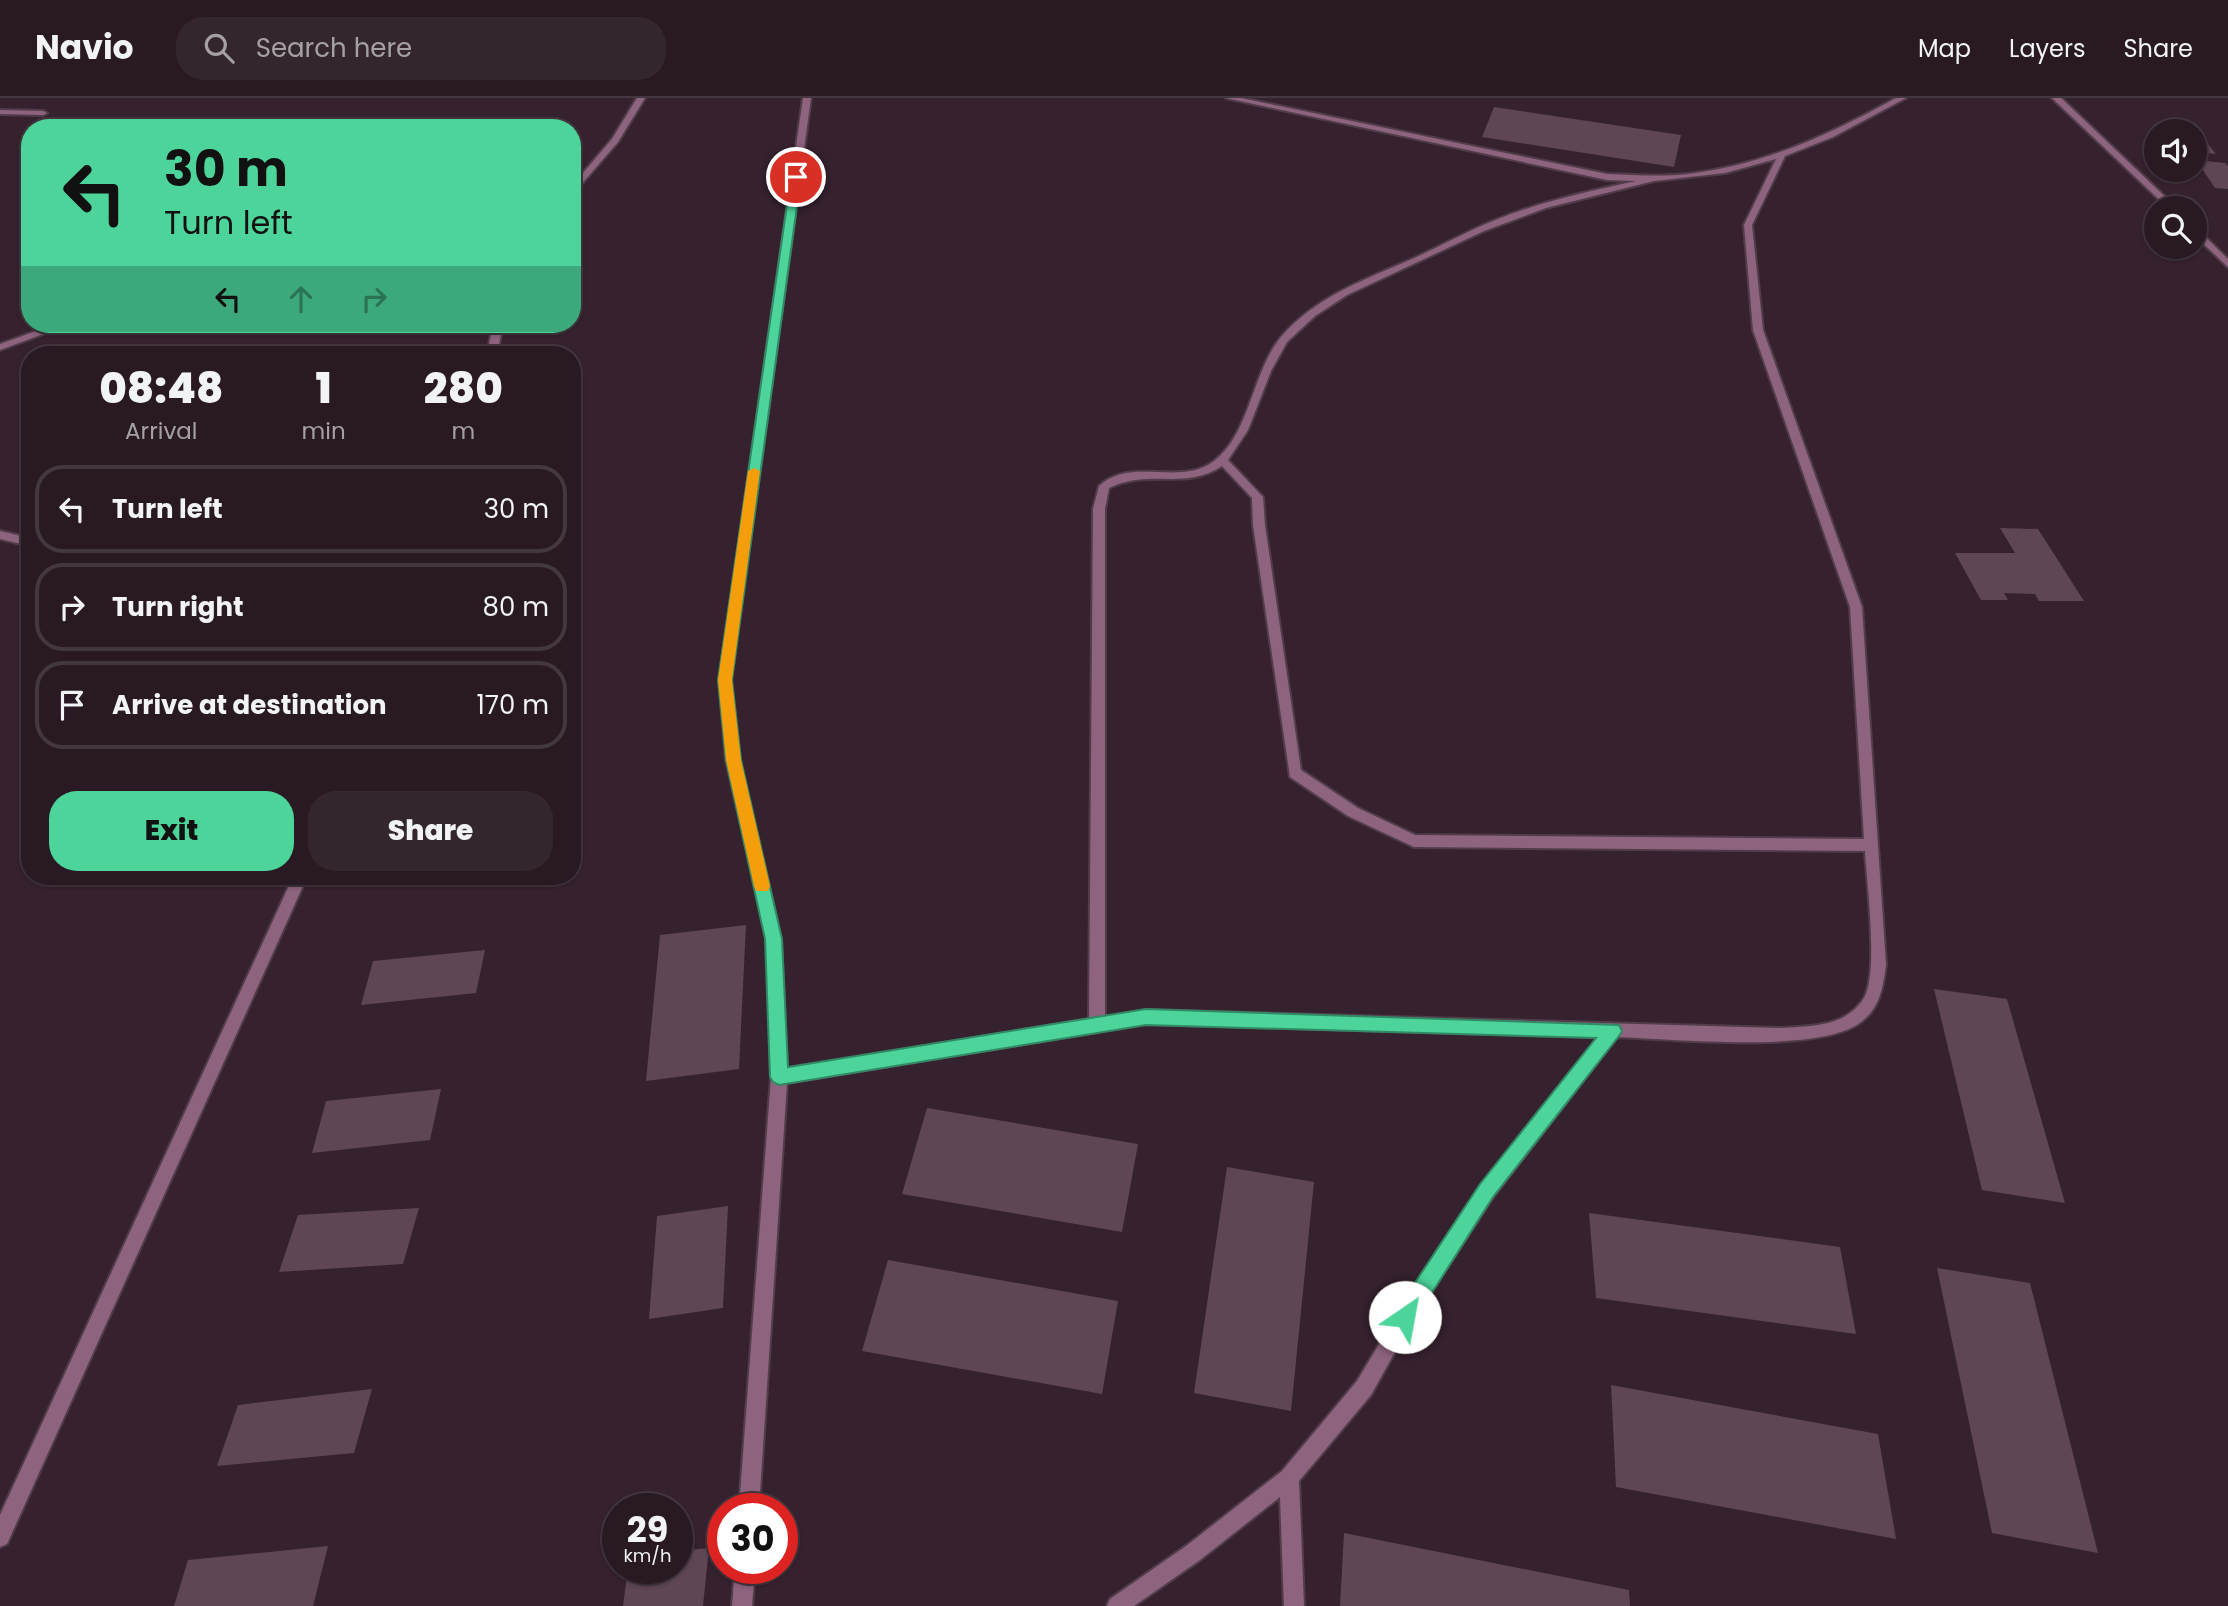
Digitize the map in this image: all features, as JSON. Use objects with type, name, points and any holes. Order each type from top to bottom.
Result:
[{"type":"street","points":[[581,181],[615,140],[641,98]]},
{"type":"street","points":[[750,1493],[779,1077],[774,939],[733,760],[725,680],[807,98]]},
{"type":"street","points":[[1230,98],[1606,177],[1650,180]]},
{"type":"street","points":[[1097,1025],[1099,509],[1104,486],[1118,477],[1147,472],[1185,474],[1207,471],[1222,460],[1239,436],[1282,342],[1312,311],[1376,277],[1482,228],[1572,198],[1650,180],[1716,173],[1782,157],[1853,126],[1902,98]]},
{"type":"street","points":[[2056,98],[2160,196]]},
{"type":"street","points":[[0,112],[43,113]]},
{"type":"street","points":[[779,1077],[1146,1017],[1778,1035],[1831,1031],[1858,1017],[1872,996],[1879,965],[1856,607],[1758,330],[1748,225],[1782,157]]},
{"type":"street","points":[[581,169],[595,165]]},
{"type":"street","points":[[2207,242],[2228,264]]},
{"type":"street","points":[[0,347],[40,333]]},
{"type":"street","points":[[1222,460],[1257,497],[1296,773],[1353,812],[1413,841],[1871,845]]},
{"type":"street","points":[[0,535],[21,540]]},
{"type":"street","points":[[0,1537],[296,885]]},
{"type":"street","points":[[1117,1606],[1194,1553],[1289,1478],[1364,1388],[1405,1317],[1487,1191],[1613,1031]]},
{"type":"street","points":[[1289,1478],[1294,1606]]},
{"type":"street","points":[[742,1606],[744,1584]]},
{"type":"building","points":[[1494,107],[1681,135],[1674,167],[1482,137]]},
{"type":"building","points":[[2207,143],[2216,154],[2207,153]]},
{"type":"building","points":[[2207,161],[2225,163],[2228,166],[2228,189],[2215,188],[2207,176]]},
{"type":"building","points":[[2000,528],[2038,529],[2084,601],[2039,601],[2035,594],[2004,593],[2008,600],[1981,600],[1955,553],[2015,553]]},
{"type":"building","points":[[746,925],[739,1069],[646,1081],[660,935]]},
{"type":"building","points":[[485,950],[476,993],[361,1005],[373,961]]},
{"type":"building","points":[[1934,989],[2007,999],[2065,1203],[1982,1190]]},
{"type":"building","points":[[441,1089],[430,1140],[312,1153],[326,1101]]},
{"type":"building","points":[[927,1108],[1138,1144],[1122,1232],[902,1194]]},
{"type":"building","points":[[1227,1167],[1314,1182],[1291,1411],[1194,1393]]},
{"type":"building","points":[[728,1206],[723,1308],[649,1319],[657,1216]]},
{"type":"building","points":[[419,1208],[403,1264],[279,1272],[298,1215]]},
{"type":"building","points":[[1589,1213],[1840,1247],[1856,1334],[1596,1298]]},
{"type":"building","points":[[888,1260],[1118,1301],[1102,1394],[862,1351]]},
{"type":"building","points":[[1937,1268],[2030,1283],[2098,1553],[1992,1533]]},
{"type":"building","points":[[1611,1385],[1878,1434],[1896,1539],[1616,1487]]},
{"type":"building","points":[[372,1389],[354,1453],[217,1466],[238,1405]]},
{"type":"building","points":[[1344,1533],[1629,1590],[1630,1606],[1340,1606]]},
{"type":"building","points":[[328,1546],[313,1606],[174,1606],[188,1560]]},
{"type":"building","points":[[707,1548],[703,1606],[623,1606],[626,1584],[693,1584],[693,1550]]},
{"type":"slow traffic","points":[[754,471],[725,680],[733,760],[762,886]]},
{"type":"route","points":[[796,177],[725,680],[733,760],[774,939],[779,1077],[1146,1017],[1613,1031],[1487,1191],[1405,1317]]}]
